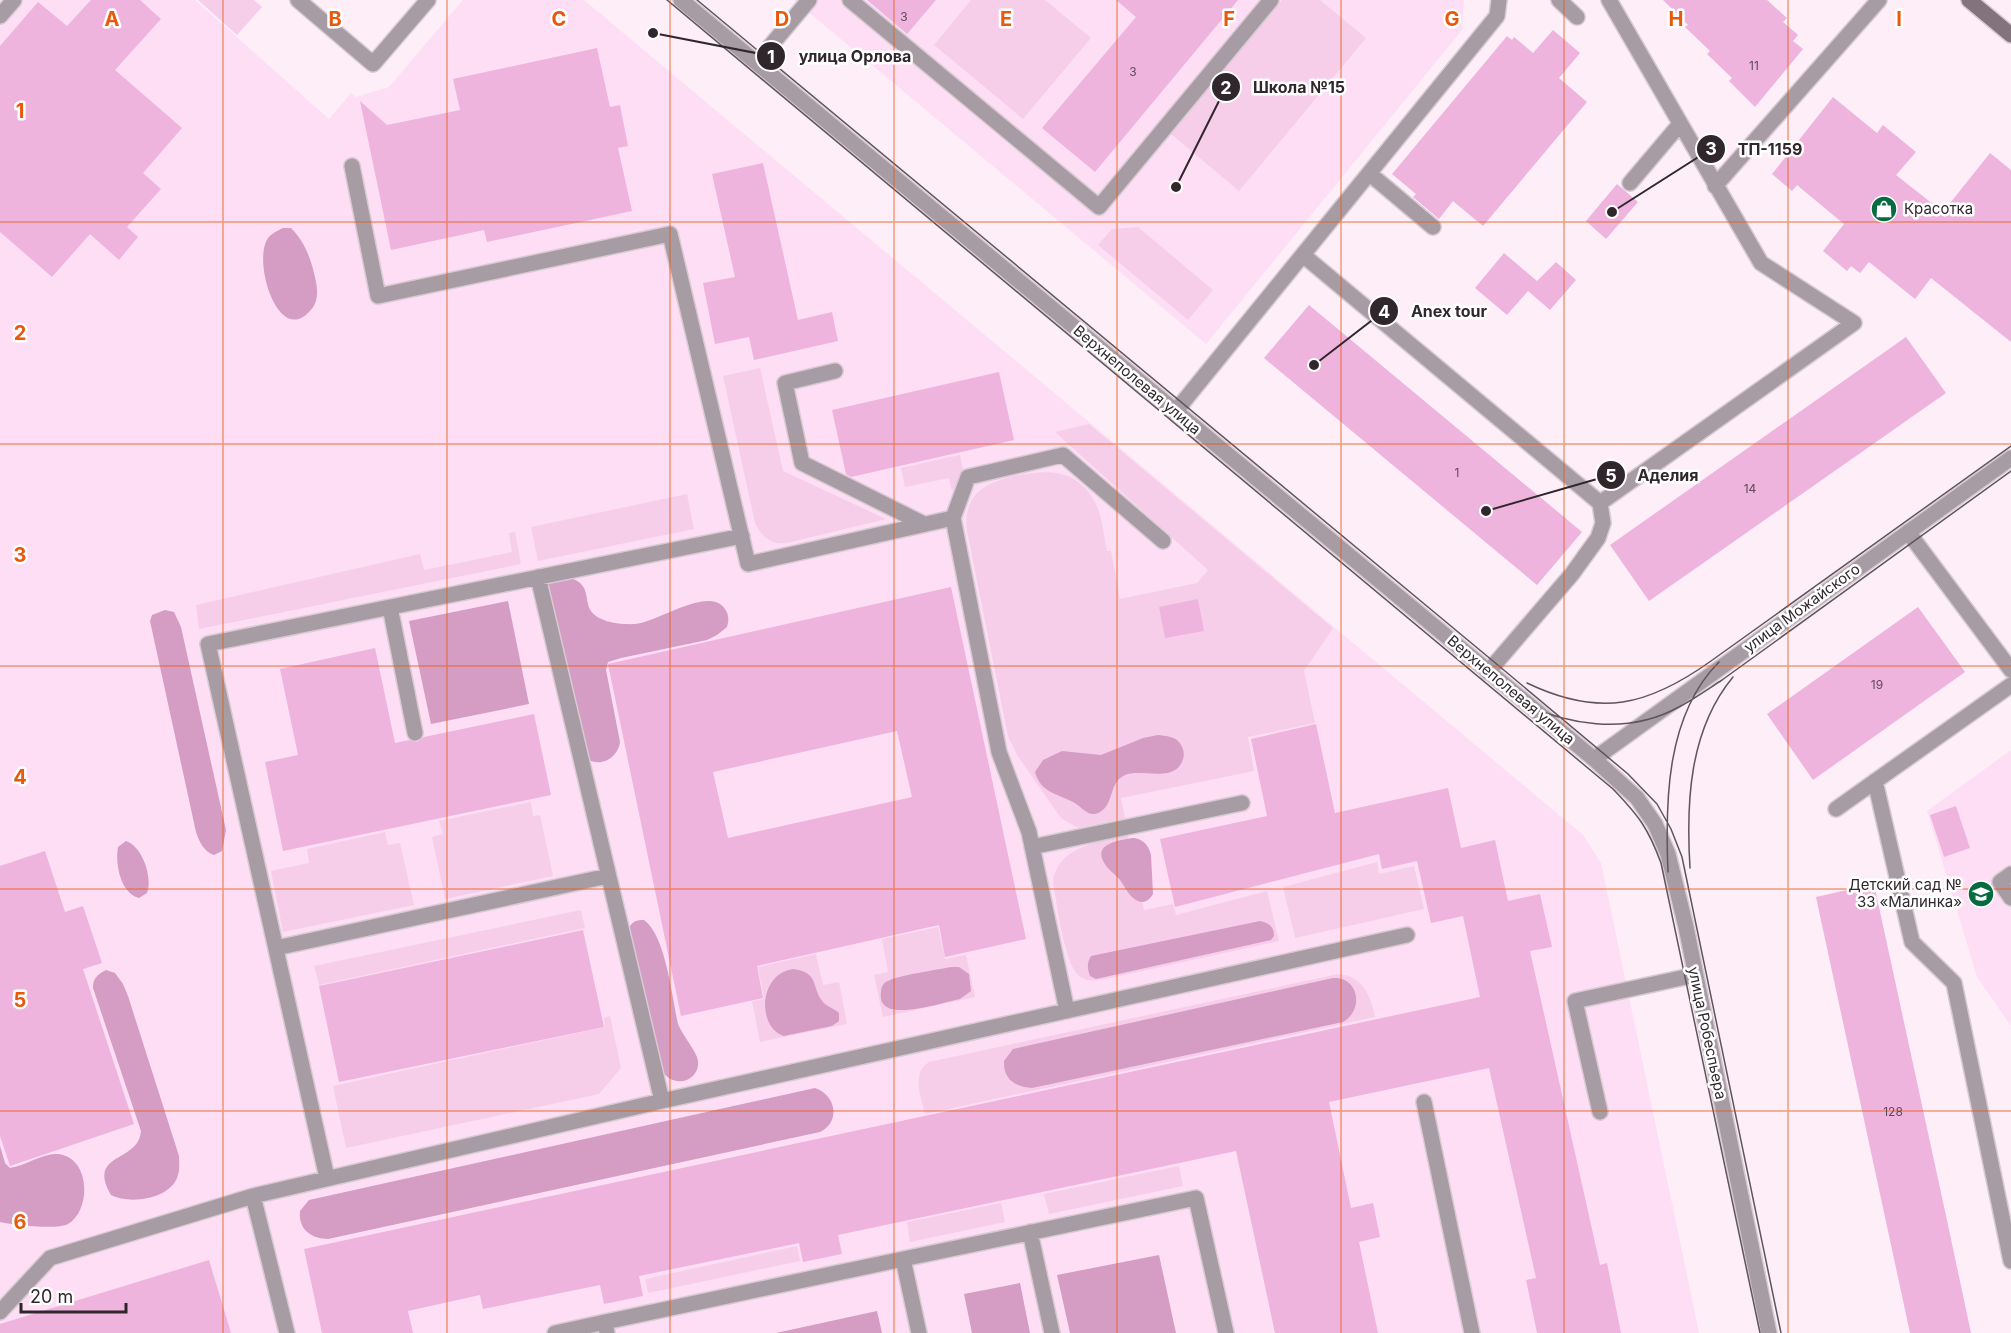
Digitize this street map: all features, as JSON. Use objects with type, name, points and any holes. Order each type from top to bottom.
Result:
[{"type":"main road","points":[[1969,0],[2011,35]]},
{"type":"street","points":[[0,16],[14,0]]},
{"type":"street","points":[[298,0],[373,64],[428,0]]},
{"type":"street","name":"Верхнеполевая улица","points":[[681,0],[1594,759]]},
{"type":"street","points":[[757,62],[809,0]]},
{"type":"street","points":[[850,0],[1099,207],[1271,0]]},
{"type":"street","points":[[1175,412],[1497,16],[1499,0]]},
{"type":"street","points":[[1559,0],[1577,17]]},
{"type":"street","points":[[1600,503],[1854,323],[1761,263],[1609,0]]},
{"type":"street","points":[[1715,186],[1879,0]]},
{"type":"street","points":[[1630,183],[1680,124]]},
{"type":"street","points":[[352,166],[378,296],[670,234],[748,564],[953,518]]},
{"type":"street","points":[[1370,174],[1433,227]]},
{"type":"street","points":[[1303,255],[1600,503],[1603,523],[1598,538],[1572,574],[1488,672]]},
{"type":"street","points":[[836,371],[785,383],[802,464],[924,524]]},
{"type":"street","points":[[1067,1011],[1029,832],[999,752],[953,518],[968,477],[1063,455],[1163,541]]},
{"type":"street","name":"улица Можайского","points":[[1594,759],[2011,458]]},
{"type":"street","points":[[1908,532],[2011,670]]},
{"type":"street","points":[[327,1178],[208,644],[742,536]]},
{"type":"street","points":[[538,577],[662,1101]]},
{"type":"street","points":[[390,607],[415,733]]},
{"type":"street","points":[[1836,809],[2011,685]]},
{"type":"street","name":"улица Робеспьера","points":[[1594,759],[1637,798],[1655,824],[1668,854],[1769,1333]]},
{"type":"street","points":[[1875,781],[1912,942],[1953,983],[2011,1261]]},
{"type":"street","points":[[1032,847],[1242,803]]},
{"type":"street","points":[[2011,874],[2000,882],[2011,898]]},
{"type":"street","points":[[276,948],[608,876]]},
{"type":"street","points":[[0,1312],[50,1258],[252,1196],[662,1101],[1407,935]]},
{"type":"street","points":[[1600,1112],[1575,1001],[1695,975]]},
{"type":"street","points":[[1424,1102],[1472,1333]]},
{"type":"street","points":[[252,1196],[287,1333]]},
{"type":"street","points":[[555,1333],[606,1328],[903,1258],[1196,1198],[1226,1333]]},
{"type":"street","points":[[1030,1232],[1052,1333]]},
{"type":"street","points":[[903,1258],[919,1333]]},
{"type":"shaded area","points":[[0,0],[195,0],[329,119],[351,93],[356,97],[389,87],[463,0],[584,0],[1583,835],[1601,863],[1699,1333],[0,1333]]},
{"type":"shaded area","points":[[198,0],[254,0],[262,7],[237,35]]},
{"type":"shaded area","points":[[794,0],[1464,0],[1462,30],[1206,344]]},
{"type":"shaded area","points":[[971,0],[1045,0],[1091,38],[1023,119],[934,45]]},
{"type":"shaded area","points":[[1282,0],[1320,0],[1366,38],[1239,191],[1171,134]]},
{"type":"shaded area","points":[[1138,227],[1213,290],[1188,320],[1098,245],[1112,229]]},
{"type":"shaded area","points":[[283,228],[291,228],[301,240],[316,282],[316,302],[309,312],[298,319],[287,318],[278,309],[271,296],[263,264],[264,249],[268,238]]},
{"type":"shaded area","points":[[760,368],[783,471],[886,519],[787,543],[776,543],[761,532],[755,523],[723,376]]},
{"type":"shaded area","points":[[1089,424],[1333,628],[1304,671],[1315,723],[1248,737],[1254,771],[1121,798],[1125,818],[1078,828],[1061,818],[1017,755],[1008,736],[967,531],[969,507],[973,498],[979,491],[996,481],[1019,475],[1049,472],[1075,480],[1090,494],[1097,507],[1107,551],[1111,551],[1120,599],[1197,583],[1208,570],[1055,432]]},
{"type":"shaded area","points":[[960,455],[964,475],[952,491],[949,478],[905,487],[901,468]]},
{"type":"shaded area","points":[[687,494],[694,529],[538,561],[531,527]]},
{"type":"shaded area","points":[[515,532],[521,564],[199,629],[196,605],[420,554],[424,570],[512,552],[509,533]]},
{"type":"shaded area","points":[[564,575],[580,583],[585,591],[590,610],[600,619],[607,621],[622,624],[645,622],[682,607],[707,601],[717,603],[725,609],[728,615],[727,627],[707,640],[608,662],[606,670],[620,742],[613,756],[604,762],[587,759],[546,582]]},
{"type":"shaded area","points":[[508,601],[529,704],[431,724],[409,621]]},
{"type":"shaded area","points":[[165,610],[174,612],[181,627],[226,830],[222,851],[214,855],[205,849],[196,832],[150,621],[152,615]]},
{"type":"shaded area","points":[[1158,735],[1172,737],[1180,744],[1184,755],[1179,767],[1166,773],[1125,775],[1116,783],[1108,804],[1096,814],[1089,813],[1045,788],[1035,772],[1043,760],[1062,751],[1101,755],[1143,738]]},
{"type":"shaded area","name":"Детский сад № 33 «Малинка»","points":[[2011,750],[2011,1026],[1977,977],[1927,811]]},
{"type":"shaded area","points":[[531,802],[533,816],[540,815],[553,876],[445,899],[432,837],[443,834],[439,821]]},
{"type":"shaded area","points":[[385,832],[388,845],[400,843],[414,905],[283,932],[271,871],[309,863],[307,849]]},
{"type":"shaded area","points":[[1128,835],[1144,910],[1173,904],[1176,915],[1267,891],[1279,941],[1101,980],[1080,977],[1069,958],[1062,932],[1053,883],[1056,871],[1062,861],[1081,848],[1092,843]]},
{"type":"shaded area","points":[[1132,838],[1144,843],[1151,855],[1153,894],[1143,902],[1135,900],[1130,895],[1102,860],[1101,854],[1107,845]]},
{"type":"shaded area","points":[[126,841],[137,849],[147,871],[147,893],[139,898],[127,890],[118,869],[118,847]]},
{"type":"shaded area","points":[[1377,862],[1379,874],[1414,866],[1424,909],[1295,938],[1283,887]]},
{"type":"shaded area","points":[[581,910],[585,928],[319,985],[314,966]]},
{"type":"shaded area","points":[[644,920],[658,939],[667,968],[678,1024],[697,1057],[698,1067],[694,1075],[682,1081],[671,1079],[659,1066],[628,931],[634,922]]},
{"type":"shaded area","points":[[1260,921],[1272,927],[1274,936],[1271,940],[1096,979],[1089,973],[1088,963],[1091,956]]},
{"type":"shaded area","points":[[938,927],[945,959],[966,955],[975,997],[883,1017],[874,975],[888,972],[882,939]]},
{"type":"shaded area","points":[[816,954],[823,985],[839,982],[847,1024],[760,1042],[752,1001],[764,999],[758,967]]},
{"type":"shaded area","points":[[959,967],[969,974],[971,991],[960,999],[926,1007],[899,1010],[889,1008],[882,1002],[881,988],[886,982]]},
{"type":"shaded area","points":[[793,969],[807,973],[811,977],[819,997],[826,1005],[839,1013],[839,1021],[832,1026],[784,1036],[775,1031],[766,1013],[765,1001],[768,990],[773,980],[781,973]]},
{"type":"shaded area","points":[[106,970],[115,973],[128,996],[179,1156],[179,1173],[174,1183],[168,1190],[149,1198],[129,1199],[111,1195],[105,1181],[105,1171],[109,1164],[132,1148],[138,1141],[141,1131],[93,988],[96,977]]},
{"type":"shaded area","points":[[1338,974],[1353,978],[1364,988],[1375,1017],[925,1114],[919,1079],[920,1072],[929,1062]]},
{"type":"shaded area","points":[[1333,978],[1348,982],[1356,994],[1354,1009],[1343,1022],[1032,1088],[1020,1086],[1011,1081],[1004,1067],[1004,1061],[1013,1049]]},
{"type":"shaded area","points":[[610,1016],[621,1068],[599,1094],[346,1148],[333,1086],[605,1027],[604,1018]]},
{"type":"shaded area","points":[[815,1088],[828,1096],[833,1109],[831,1122],[820,1132],[328,1239],[311,1235],[301,1223],[300,1211],[309,1200]]},
{"type":"shaded area","points":[[0,1146],[5,1163],[10,1168],[43,1156],[57,1154],[72,1160],[79,1167],[84,1188],[80,1209],[75,1218],[68,1224],[55,1227],[24,1226],[0,1222]]},
{"type":"shaded area","points":[[1179,1166],[1183,1186],[1049,1214],[1044,1194]]},
{"type":"shaded area","points":[[1001,1203],[1005,1222],[910,1242],[907,1222]]},
{"type":"shaded area","points":[[797,1246],[800,1261],[648,1293],[645,1279]]},
{"type":"shaded area","points":[[1159,1255],[1176,1333],[1070,1333],[1057,1275]]},
{"type":"shaded area","points":[[1020,1283],[1030,1333],[972,1333],[964,1294]]},
{"type":"shaded area","points":[[877,1311],[882,1333],[776,1333]]},
{"type":"building","points":[[91,0],[140,0],[161,19],[115,70],[182,128],[143,173],[161,189],[127,227],[138,237],[119,260],[90,234],[52,277],[0,232],[0,46],[38,2],[67,26]]},
{"type":"building","points":[[867,0],[936,0],[907,34]]},
{"type":"building","points":[[1116,0],[1238,0],[1095,172],[1042,128],[1136,17]]},
{"type":"building","points":[[1663,0],[1767,0],[1787,18],[1783,22],[1798,35],[1793,41],[1803,49],[1755,107],[1729,81],[1732,78],[1707,54],[1710,51],[1685,27],[1688,25]]},
{"type":"building","points":[[1553,30],[1580,53],[1559,78],[1587,102],[1483,226],[1453,201],[1439,219],[1413,197],[1416,194],[1392,174],[1507,36],[1512,40],[1514,37],[1533,53]]},
{"type":"building","points":[[597,48],[610,107],[620,105],[628,146],[618,148],[632,211],[487,242],[484,230],[391,250],[360,101],[387,125],[460,110],[453,79]]},
{"type":"building","points":[[1833,97],[1877,133],[1883,125],[1916,152],[1896,175],[1943,212],[1990,153],[2011,170],[2011,342],[1931,278],[1915,299],[1869,262],[1860,273],[1851,266],[1847,271],[1823,251],[1844,224],[1797,185],[1792,191],[1772,174]]},
{"type":"building","points":[[763,163],[798,320],[832,312],[838,341],[754,360],[749,337],[715,344],[703,283],[735,277],[712,174]]},
{"type":"building","points":[[1617,184],[1638,202],[1606,239],[1586,221]]},
{"type":"building","points":[[1504,253],[1537,281],[1556,262],[1576,280],[1550,310],[1528,291],[1507,315],[1475,288]]},
{"type":"building","points":[[1309,305],[1582,532],[1537,585],[1264,358]]},
{"type":"building","points":[[1906,337],[1946,393],[1649,601],[1610,545]]},
{"type":"building","points":[[999,372],[1014,440],[851,477],[846,474],[832,410]]},
{"type":"building","points":[[951,587],[1026,939],[945,957],[939,925],[757,966],[763,998],[681,1016],[608,664]],"holes":[[[897,731],[912,797],[728,838],[713,772]]]},
{"type":"building","points":[[1198,599],[1204,631],[1165,638],[1159,607]]},
{"type":"building","points":[[1918,607],[1965,672],[1813,780],[1767,714]]},
{"type":"building","points":[[375,648],[395,743],[409,740],[417,742],[424,737],[534,714],[551,795],[283,851],[265,762],[298,755],[280,669]]},
{"type":"building","points":[[1316,724],[1335,813],[1448,788],[1461,848],[1495,840],[1508,901],[1540,894],[1552,947],[1530,951],[1600,1265],[1607,1263],[1621,1333],[1537,1333],[1526,1280],[1536,1278],[1489,1068],[1329,1102],[1351,1208],[1373,1203],[1380,1237],[1359,1242],[1378,1333],[1275,1333],[1236,1151],[838,1235],[842,1254],[803,1262],[799,1243],[639,1276],[643,1296],[604,1304],[600,1285],[483,1309],[480,1295],[408,1311],[413,1333],[322,1333],[304,1249],[1480,997],[1463,916],[1431,923],[1417,861],[1382,869],[1379,854],[1175,907],[1160,839],[1267,816],[1251,739]]},
{"type":"building","points":[[1956,806],[1970,848],[1944,857],[1930,815]]},
{"type":"building","points":[[45,851],[65,912],[83,906],[102,963],[83,969],[134,1124],[10,1166],[0,1136],[0,866]]},
{"type":"building","points":[[1874,884],[1971,1333],[1910,1333],[1816,897]]},
{"type":"building","points":[[583,930],[604,1027],[339,1082],[319,986]]},
{"type":"building","points":[[209,1260],[231,1333],[0,1333],[0,1324]]},
{"type":"tram line","points":[[667,0],[1613,789],[1630,807],[1652,840],[1661,863],[1760,1333]]},
{"type":"tram line","points":[[697,0],[1628,774],[1657,804],[1671,829],[1682,857],[1781,1333]]},
{"type":"tram line","points":[[1527,683],[1578,701],[1601,703],[1623,702],[1666,688],[1711,661],[2011,446]]},
{"type":"tram line","points":[[1514,700],[1554,716],[1596,724],[1638,722],[1679,707],[1722,680],[2011,471]]},
{"type":"tram line","points":[[1668,872],[1667,817],[1672,761],[1688,707],[1701,683],[1719,662]]},
{"type":"tram line","points":[[1690,868],[1690,793],[1699,744],[1718,698],[1733,677]]},
{"type":"place","name":"улица Орлова","points":[[653,33]]},
{"type":"place","name":"Школа №15","points":[[1176,187]]},
{"type":"place","name":"Красотка","points":[[1884,209]]},
{"type":"place","name":"ТП-1159","points":[[1612,212]]},
{"type":"place","name":"Anex tour","points":[[1314,365]]},
{"type":"place","name":"Аделия","points":[[1486,511]]},
{"type":"place","name":"Детский сад № 33 «Малинка»","points":[[1981,894]]}]
